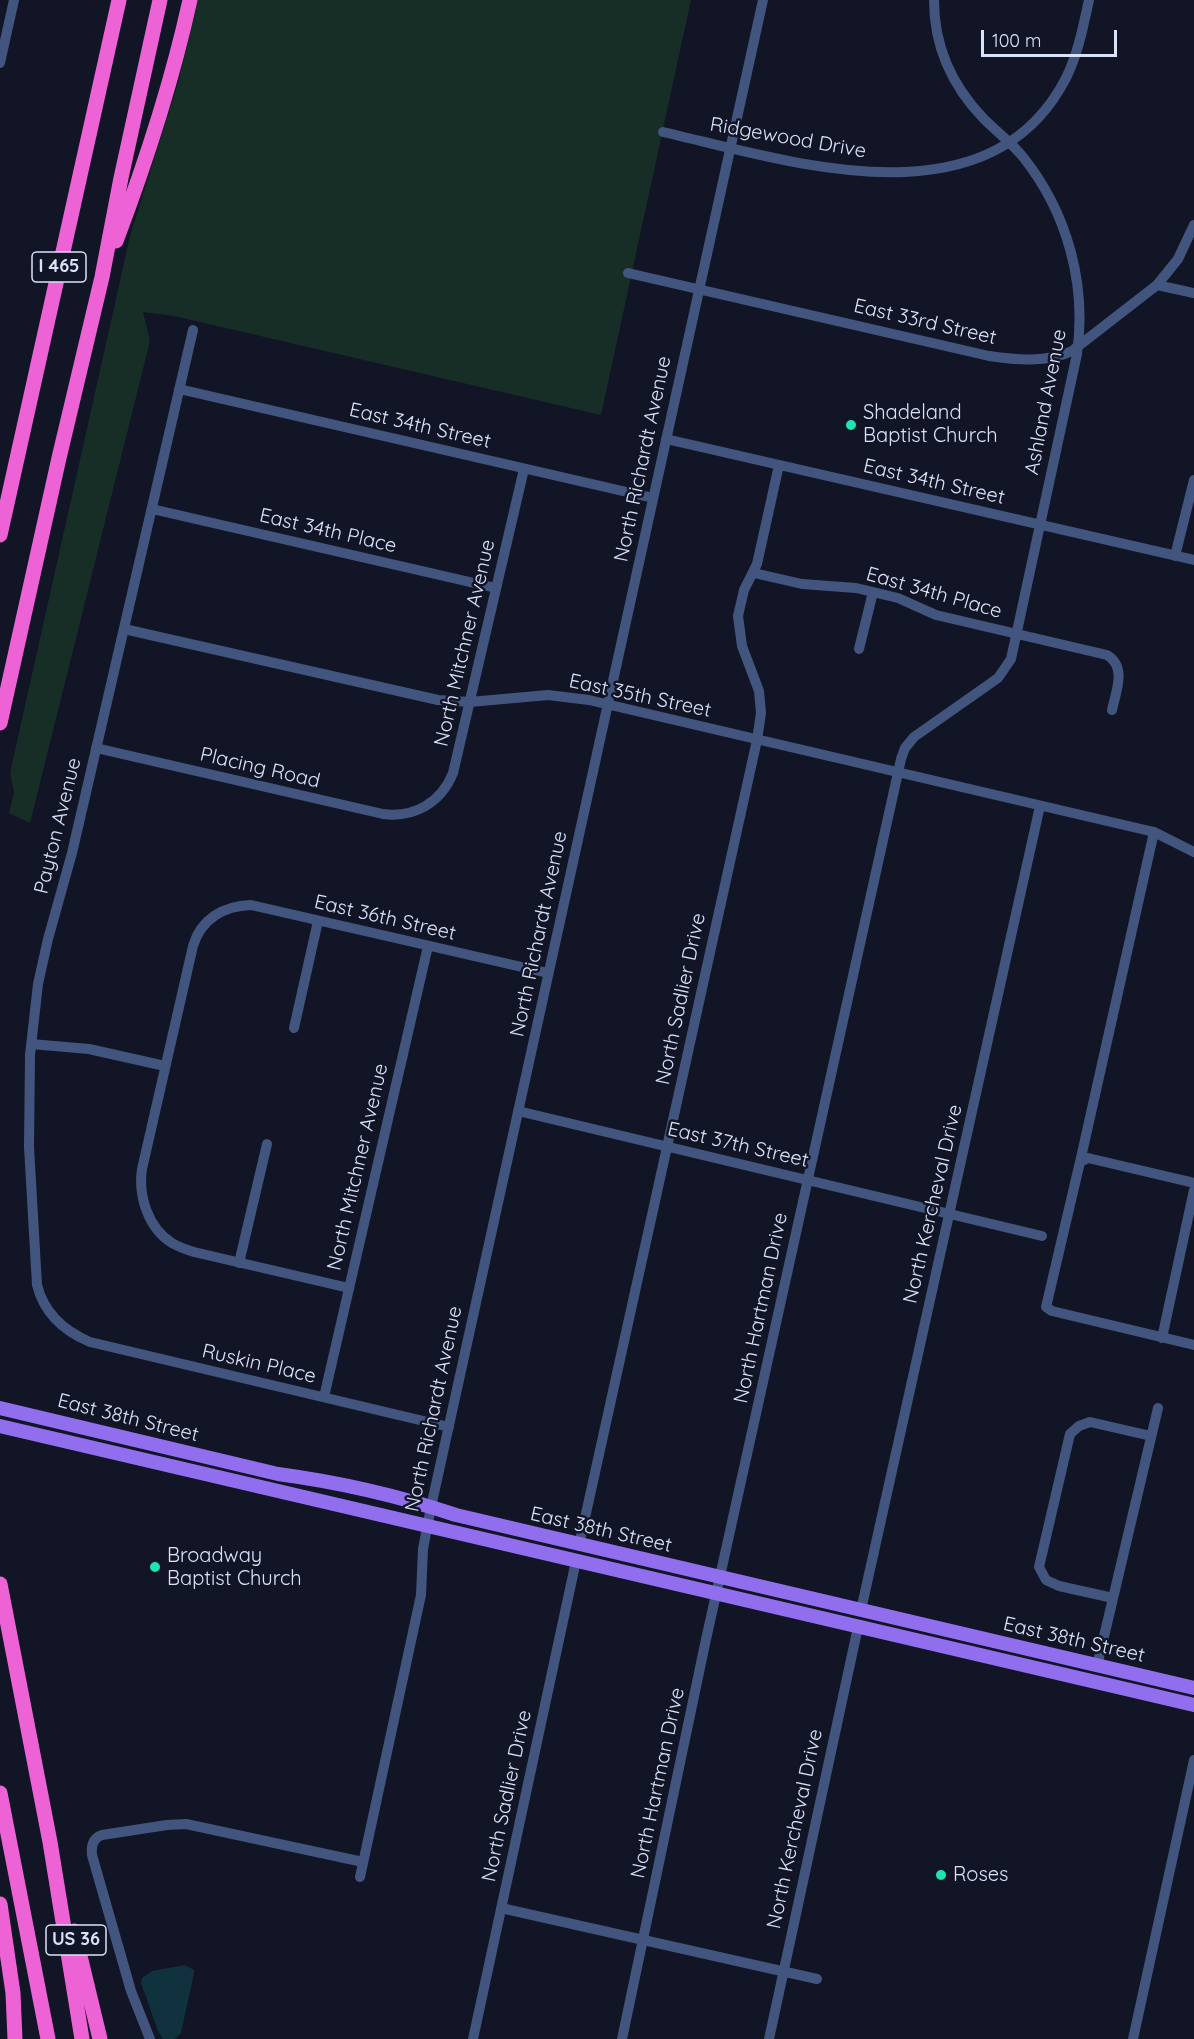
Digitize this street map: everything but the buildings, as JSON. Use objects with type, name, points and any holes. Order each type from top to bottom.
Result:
[{"type":"highway","name":"I 465","points":[[0,535],[119,0]]},
{"type":"highway","name":"I 465","points":[[0,723],[102,277],[160,0]]},
{"type":"highway","points":[[102,277],[138,183],[172,73],[190,0]]},
{"type":"highway","points":[[0,1584],[50,1842],[82,2039]]},
{"type":"highway","points":[[0,1793],[48,2039]]},
{"type":"highway","name":"US 36","points":[[50,1842],[100,2039]]},
{"type":"highway","points":[[0,1904],[13,1994],[15,2039]]},
{"type":"main road","name":"East 38th Street","points":[[0,1408],[278,1474],[312,1479],[579,1545],[1194,1688]]},
{"type":"main road","name":"East 38th Street","points":[[0,1426],[1194,1705]]},
{"type":"street","points":[[0,63],[14,0]]},
{"type":"street","name":"North Richardt Avenue","points":[[360,1877],[421,1595],[423,1549],[430,1507],[763,0]]},
{"type":"street","name":"Ashland Avenue","points":[[934,0],[939,44],[955,82],[975,109],[1009,141],[1024,159],[1046,192],[1067,239],[1078,292],[1078,347],[1017,634]]},
{"type":"street","name":"Ridgewood Drive","points":[[663,132],[821,166],[872,171],[916,172],[945,169],[970,162],[1009,141],[1036,119],[1062,85],[1077,50],[1089,0]]},
{"type":"street","name":"East 33rd Street","points":[[628,273],[1006,359],[1031,359],[1056,356],[1078,347],[1157,285],[1178,259],[1194,225]]},
{"type":"street","points":[[1157,285],[1194,293]]},
{"type":"street","name":"Payton Avenue","points":[[64,1329],[45,1305],[38,1289],[35,1272],[29,1147],[31,1044],[35,1006],[44,956],[72,853],[193,330]]},
{"type":"street","name":"East 34th Street","points":[[179,389],[653,498]]},
{"type":"street","name":"East 34th Street","points":[[666,439],[1194,560]]},
{"type":"street","name":"North Sadlier Drive","points":[[579,1545],[757,740],[761,713],[759,692],[742,646],[738,624],[741,598],[758,564],[779,465]]},
{"type":"street","name":"North Mitchner Avenue","points":[[417,811],[436,799],[449,781],[470,702],[524,469]]},
{"type":"street","points":[[1175,556],[1194,480]]},
{"type":"street","name":"East 34th Place","points":[[152,509],[496,588]]},
{"type":"street","name":"East 34th Place","points":[[754,573],[802,584],[856,588],[898,598],[936,615],[1104,655],[1112,659],[1119,669],[1112,710]]},
{"type":"street","points":[[859,649],[873,592]]},
{"type":"street","name":"East 35th Street","points":[[124,629],[421,698],[470,702],[548,695],[589,700],[1154,832],[1194,852]]},
{"type":"street","name":"North Hartman Drive","points":[[622,2039],[720,1578],[903,752],[914,737],[1000,676],[1011,659],[1017,634]]},
{"type":"street","name":"Placing Road","points":[[96,748],[383,814],[399,815],[417,811]]},
{"type":"street","name":"North Kercheval Drive","points":[[861,1610],[1040,806]]},
{"type":"street","points":[[1154,832],[1046,1307],[1052,1311],[1194,1345]]},
{"type":"street","name":"East 36th Street","points":[[165,1066],[194,943],[202,926],[216,914],[234,906],[251,905],[548,973]]},
{"type":"street","points":[[294,1028],[318,921]]},
{"type":"street","name":"North Mitchner Avenue","points":[[324,1397],[428,946]]},
{"type":"street","points":[[31,1044],[89,1049],[165,1066],[141,1178],[143,1200],[154,1225],[165,1238],[194,1252],[349,1288]]},
{"type":"street","name":"East 37th Street","points":[[518,1111],[1042,1236]]},
{"type":"street","points":[[239,1263],[267,1144]]},
{"type":"street","points":[[1080,1162],[1088,1158],[1194,1183]]},
{"type":"street","points":[[1162,1338],[1194,1190]]},
{"type":"street","name":"Ruskin Place","points":[[64,1329],[90,1342],[449,1426]]},
{"type":"street","points":[[1097,1666],[1158,1408]]},
{"type":"street","points":[[1113,1598],[1059,1586],[1046,1580],[1039,1567],[1054,1500],[1070,1434],[1079,1426],[1090,1422],[1151,1436]]},
{"type":"street","name":"North Sadlier Drive","points":[[473,2039],[576,1561]]},
{"type":"street","name":"North Kercheval Drive","points":[[769,2039],[858,1627]]},
{"type":"street","points":[[1133,2039],[1194,1760]]},
{"type":"street","points":[[150,2039],[131,1991],[92,1855],[96,1838],[102,1835],[186,1824],[363,1862]]},
{"type":"street","points":[[501,1908],[817,1979]]},
{"type":"green space","points":[[198,0],[691,0],[601,415],[174,316],[143,312],[150,341],[30,823],[9,813],[14,792],[10,773],[130,236],[179,80]]},
{"type":"water","points":[[185,1965],[194,1970],[194,1973],[181,2033],[175,2039],[163,2039],[141,1983],[142,1978],[152,1971]]},
{"type":"place","name":"Shadeland Baptist Church","points":[[851,425]]},
{"type":"place","name":"Broadway Baptist Church","points":[[155,1567]]},
{"type":"place","name":"Roses","points":[[941,1875]]}]
